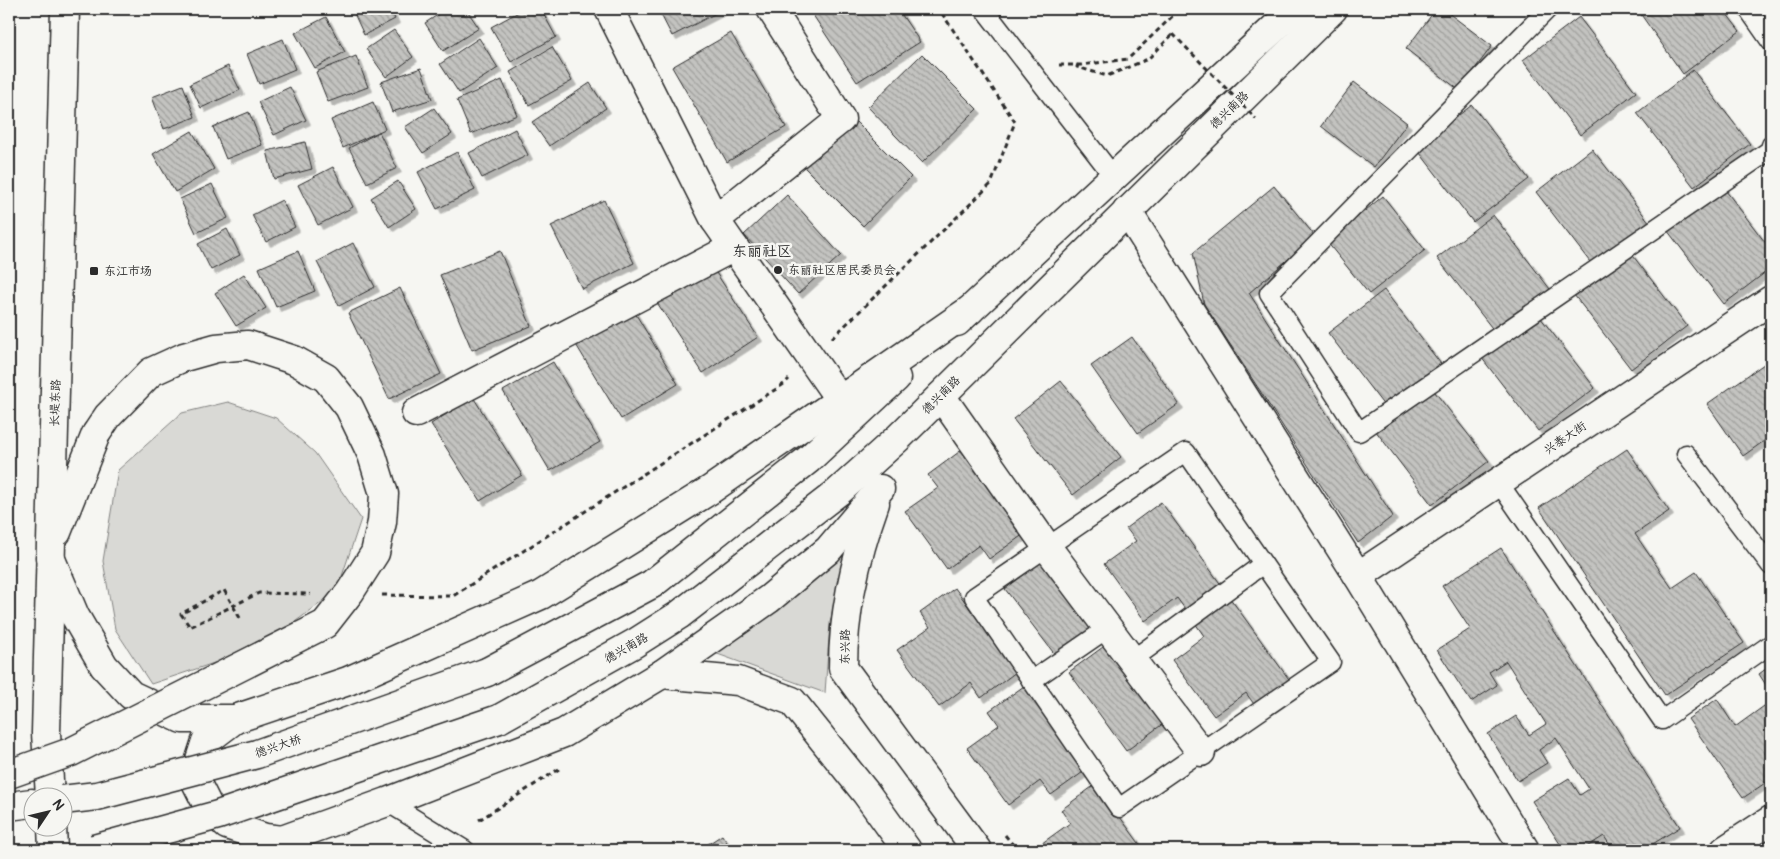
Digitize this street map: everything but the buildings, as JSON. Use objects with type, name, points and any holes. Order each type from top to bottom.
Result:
[{"type":"main road","name":"长堤东路","points":[[49,786],[46,733],[66,9]]},
{"type":"main road","points":[[609,9],[715,220],[840,400]]},
{"type":"main road","points":[[715,220],[841,119],[771,9]]},
{"type":"main road","points":[[9,774],[71,752],[325,624],[350,592],[375,553],[382,522],[384,494],[372,455],[348,407],[326,378],[294,360],[248,345],[216,348],[184,357],[151,372],[108,416],[96,434],[50,552],[76,616],[104,666],[131,695],[182,719],[234,719],[348,681],[541,594],[710,490],[970,310],[1295,9]]},
{"type":"main road","name":"德兴南路","points":[[94,850],[218,815],[499,719],[635,643],[679,615],[838,492],[898,438],[1333,9]]},
{"type":"main road","points":[[1127,211],[1358,576],[1525,850]]},
{"type":"main road","points":[[416,413],[734,247]]},
{"type":"main road","name":"兴泰大街","points":[[1358,576],[1771,300]]},
{"type":"main road","name":"德兴大桥","points":[[72,799],[97,796],[257,754],[487,672],[652,584],[809,459],[970,310]]},
{"type":"main road","points":[[941,396],[1047,547],[1201,752]]},
{"type":"main road","name":"东兴路","points":[[898,438],[866,528],[849,593],[843,638],[842,668],[977,850]]},
{"type":"main road","points":[[234,719],[206,742],[194,778],[208,806],[227,825],[266,838],[273,845],[564,733],[662,674],[770,599],[828,550],[880,489]]},
{"type":"main road","points":[[662,674],[738,681],[792,701],[866,793],[907,850]]},
{"type":"main road","points":[[9,806],[22,805]]},
{"type":"main road","points":[[1725,850],[1771,820]]},
{"type":"main road","points":[[52,836],[53,850]]},
{"type":"lane","points":[[984,9],[1114,177]]},
{"type":"lane","points":[[1548,9],[1269,293],[1359,432],[1770,150],[1771,145]]},
{"type":"lane","points":[[1748,9],[1771,42]]},
{"type":"lane","points":[[1186,452],[1263,564],[1331,662],[1119,808],[974,597],[1186,452]]},
{"type":"lane","points":[[1686,454],[1771,566]]},
{"type":"lane","points":[[1499,483],[1662,720],[1771,644]]},
{"type":"lane","points":[[1132,660],[1263,564]]},
{"type":"lane","points":[[1031,681],[1108,628]]},
{"type":"lane","points":[[387,802],[465,850]]},
{"type":"path","points":[[375,595],[453,596],[784,384],[991,184],[1015,122],[939,9]]},
{"type":"path","points":[[1057,65],[1077,66],[1128,59],[1180,9]]},
{"type":"path","points":[[1077,66],[1107,76],[1148,59],[1173,34],[1256,120]]},
{"type":"path","points":[[240,618],[236,611],[232,604],[228,597],[224,590],[181,614],[190,627],[233,606],[242,601],[259,593],[317,594]]},
{"type":"path","points":[[479,820],[563,766]]},
{"type":"path","points":[[999,828],[1017,850]]},
{"type":"shaded area","points":[[228,402],[276,418],[315,453],[361,519],[337,591],[292,624],[217,662],[151,684],[115,629],[103,561],[118,470],[182,413]]},
{"type":"shaded area","points":[[845,547],[830,623],[825,693],[712,652]]},
{"type":"place","name":"东丽社区居民委员会","points":[[778,270]]},
{"type":"place","name":"东江市场","points":[[94,271]]},
{"type":"district","name":"东丽社区","points":[[762,251]]}]
